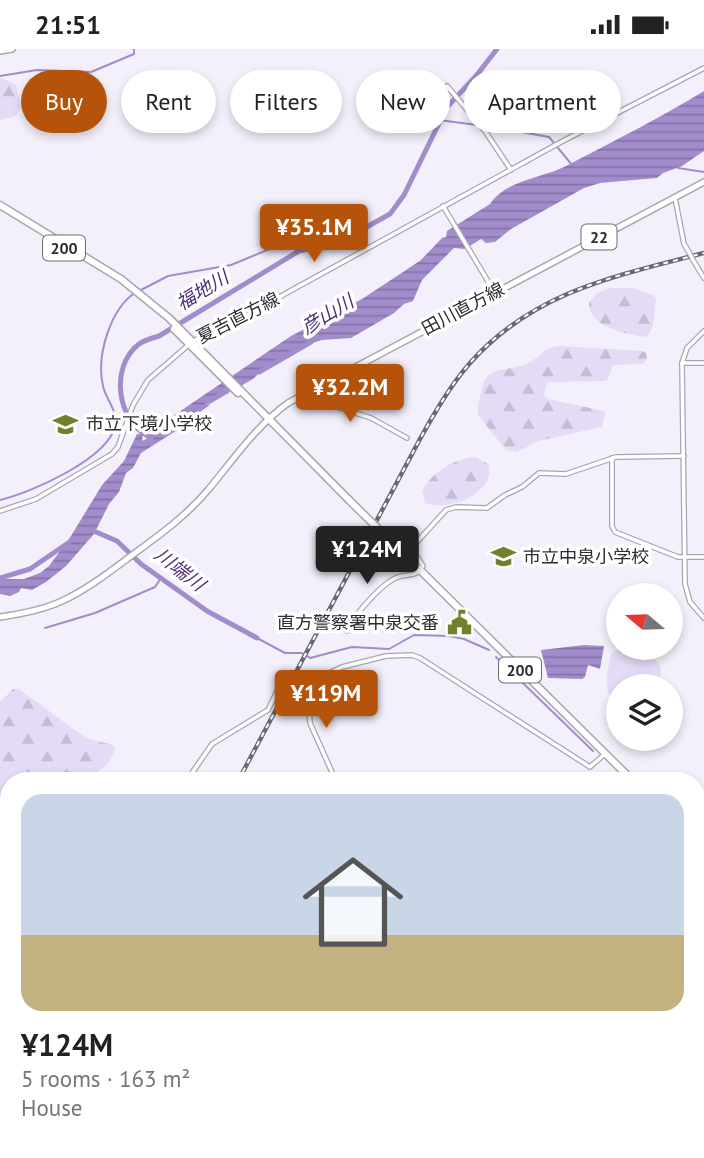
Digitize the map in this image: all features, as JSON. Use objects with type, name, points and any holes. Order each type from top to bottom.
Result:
[{"type":"highway","name":"200","points":[[0,207],[129,287],[168,320],[622,772]]},
{"type":"main road","points":[[0,51],[12,49]]},
{"type":"main road","name":"田川直方線","points":[[0,617],[44,608],[63,600],[118,566],[194,506],[266,417],[494,292],[704,182]]},
{"type":"street","name":"夏吉直方線","points":[[0,511],[36,499],[112,454],[124,433],[133,405],[148,380],[194,345],[511,170],[704,68]]},
{"type":"street","points":[[450,89],[511,170]]},
{"type":"street","points":[[675,198],[684,244],[704,278]]},
{"type":"street","points":[[443,207],[494,292]]},
{"type":"street","points":[[704,331],[687,348],[682,363],[687,594],[696,611],[704,618]]},
{"type":"street","points":[[682,363],[704,363]]},
{"type":"street","points":[[301,396],[371,418],[407,437]]},
{"type":"street","points":[[347,631],[361,609],[394,579],[413,576],[419,571],[423,566],[416,555],[416,543],[446,510],[456,507],[487,508],[522,487],[539,473],[566,474],[612,458],[684,456]]},
{"type":"street","points":[[612,458],[612,526],[615,532],[661,551],[685,557],[704,557]]},
{"type":"street","points":[[193,772],[212,744],[268,710],[283,679],[307,681],[372,659],[412,655],[440,670],[590,767],[605,755]]},
{"type":"street","points":[[307,681],[310,723],[332,772]]},
{"type":"green space","points":[[0,77],[16,85],[21,106],[16,116],[0,120]]},
{"type":"green space","points":[[632,288],[653,295],[656,299],[653,326],[647,337],[610,328],[602,324],[590,311],[589,303],[602,291]]},
{"type":"green space","points":[[561,346],[642,351],[646,353],[647,359],[643,364],[613,365],[605,381],[548,382],[544,394],[547,399],[604,411],[601,427],[539,441],[517,452],[506,450],[478,415],[478,404],[487,377],[498,370],[533,361],[545,350]]},
{"type":"green space","points":[[476,457],[489,465],[485,484],[477,492],[456,503],[425,503],[422,491],[438,472],[460,460]]},
{"type":"green space","points":[[610,660],[654,660],[661,669],[661,674],[607,674]]},
{"type":"green space","points":[[13,689],[19,689],[86,738],[113,745],[115,749],[108,763],[97,772],[0,772],[0,702]]},
{"type":"shaded area","points":[[704,91],[704,151],[657,178],[600,183],[584,188],[511,229],[495,242],[486,243],[481,239],[465,249],[454,248],[422,280],[413,301],[404,304],[394,313],[351,338],[322,340],[301,346],[264,368],[253,379],[232,391],[221,393],[205,404],[210,405],[193,420],[141,453],[133,468],[126,473],[119,492],[109,504],[94,534],[66,566],[32,590],[21,588],[10,596],[0,594],[0,579],[24,579],[49,566],[102,485],[124,461],[137,434],[143,434],[142,440],[145,441],[185,420],[185,416],[173,416],[291,336],[362,299],[421,260],[446,237],[447,231],[490,204],[505,190],[566,166]]},
{"type":"shaded area","points":[[584,645],[604,646],[600,669],[588,665],[582,679],[548,678],[541,650]]},
{"type":"waterway","points":[[0,76],[37,70],[91,72],[134,54],[134,49]]},
{"type":"waterway","name":"福地川","points":[[150,437],[139,430],[124,407],[121,380],[123,366],[130,354],[139,344],[159,336],[299,251],[345,239],[390,214],[404,195],[447,107],[497,49]]},
{"type":"waterway","points":[[450,121],[464,123]]},
{"type":"waterway","points":[[527,133],[549,137],[572,165]]},
{"type":"waterway","points":[[678,168],[704,172]]},
{"type":"waterway","points":[[141,290],[168,276],[231,265],[301,236],[335,231]]},
{"type":"waterway","points":[[0,500],[30,490],[66,473],[98,451],[109,438],[115,420],[101,374],[104,348],[112,321],[136,292]]},
{"type":"waterway","name":"彦山川","points":[[259,372],[311,342]]},
{"type":"waterway","name":"彦山川","points":[[208,402],[227,391]]},
{"type":"waterway","name":"彦山川","points":[[144,444],[156,433],[187,414]]},
{"type":"waterway","name":"川端川","points":[[89,529],[117,541],[141,564],[207,611],[257,638]]},
{"type":"waterway","name":"彦山川","points":[[0,578],[30,569],[68,543]]},
{"type":"waterway","points":[[45,628],[95,613],[155,587],[161,578]]},
{"type":"waterway","points":[[257,638],[285,653],[302,653],[310,658],[352,647],[389,649],[414,635],[449,636],[464,639],[489,650]]},
{"type":"waterway","points":[[496,657],[593,751]]},
{"type":"railway","points":[[243,772],[420,439],[449,390],[470,363],[521,319],[549,303],[608,279],[704,253]]},
{"type":"place","name":"市立下境小学校","points":[[66,424]]},
{"type":"place","name":"市立中泉小学校","points":[[503,557]]},
{"type":"place","name":"直方警察署中泉交番","points":[[459,623]]}]
